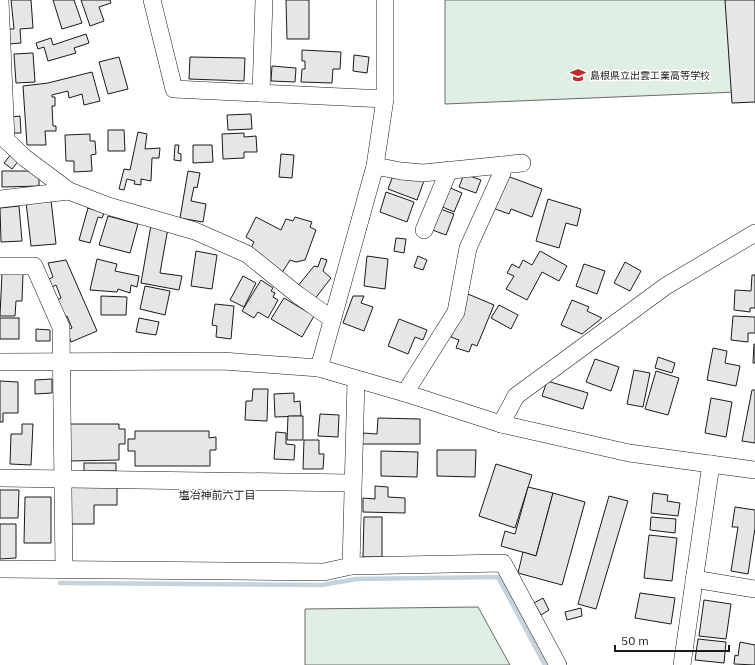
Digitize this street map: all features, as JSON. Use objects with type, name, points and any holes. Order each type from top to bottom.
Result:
[{"type":"street","points":[[0,0],[6,140],[25,158],[69,192],[108,206],[196,231],[247,254],[298,295],[332,319]]},
{"type":"street","points":[[152,0],[174,89],[260,92],[384,100]]},
{"type":"street","points":[[260,92],[264,0]]},
{"type":"street","points":[[318,368],[375,166],[384,100],[385,0]]},
{"type":"street","points":[[375,166],[423,173],[522,163]]},
{"type":"street","points":[[405,393],[456,312],[468,248],[502,173],[501,165]]},
{"type":"street","points":[[424,230],[449,170]]},
{"type":"street","points":[[0,199],[69,192]]},
{"type":"street","points":[[501,424],[516,396],[666,286],[755,233]]},
{"type":"street","points":[[0,266],[34,266],[61,327],[64,569]]},
{"type":"street","points":[[0,362],[223,361],[318,368],[405,393],[501,424],[629,453],[755,470]]},
{"type":"street","points":[[351,566],[352,483],[356,380]]},
{"type":"street","points":[[682,665],[711,464]]},
{"type":"street","points":[[0,478],[352,483]]},
{"type":"street","points":[[0,569],[324,572],[351,566],[503,564],[558,665]]},
{"type":"street","points":[[694,580],[755,589]]},
{"type":"green space","points":[[445,0],[732,0],[737,92],[445,104]]},
{"type":"green space","points":[[478,607],[510,665],[305,665],[305,609]]},
{"type":"building","points":[[11,0],[31,0],[33,28],[20,29],[21,43],[9,44],[8,29],[14,29]]},
{"type":"building","points":[[53,0],[74,0],[82,23],[62,29]]},
{"type":"building","points":[[81,0],[110,0],[111,3],[99,7],[104,21],[90,26]]},
{"type":"building","points":[[286,0],[309,0],[309,39],[287,39]]},
{"type":"building","points":[[725,0],[755,0],[755,102],[732,103]]},
{"type":"building","points":[[86,34],[89,43],[74,48],[76,53],[48,61],[44,47],[38,49],[36,43],[51,38],[53,45]]},
{"type":"building","points":[[302,50],[341,52],[340,69],[333,69],[332,83],[301,82],[302,69],[305,69],[305,61],[302,61]]},
{"type":"building","points":[[33,53],[35,82],[16,83],[14,54]]},
{"type":"building","points":[[354,55],[369,57],[367,73],[353,71]]},
{"type":"building","points":[[119,57],[128,89],[108,94],[99,62]]},
{"type":"building","points":[[190,57],[245,58],[244,81],[189,79]]},
{"type":"building","points":[[272,66],[296,68],[295,82],[271,81]]},
{"type":"building","points":[[92,72],[100,101],[84,105],[82,94],[69,98],[68,91],[52,95],[52,97],[55,97],[55,106],[52,106],[53,126],[56,126],[56,131],[45,131],[46,145],[27,145],[23,86],[48,83]]},
{"type":"building","points":[[251,114],[252,129],[228,130],[227,115]]},
{"type":"building","points":[[20,116],[21,133],[11,133],[11,117]]},
{"type":"building","points":[[108,130],[124,130],[125,151],[108,151]]},
{"type":"building","points":[[138,132],[147,134],[145,149],[160,148],[159,158],[152,158],[151,181],[141,179],[141,185],[134,184],[135,181],[127,179],[124,190],[119,189],[124,169],[130,170]]},
{"type":"building","points":[[244,133],[244,137],[256,136],[257,152],[244,152],[244,158],[223,159],[222,134]]},
{"type":"building","points":[[90,134],[90,141],[95,141],[96,154],[91,155],[92,171],[74,172],[74,161],[66,161],[65,135]]},
{"type":"building","points":[[175,145],[179,145],[178,153],[181,154],[181,161],[174,160]]},
{"type":"building","points":[[193,145],[212,145],[213,162],[193,163]]},
{"type":"building","points":[[12,153],[20,159],[12,169],[4,163]]},
{"type":"building","points":[[281,154],[294,155],[292,178],[279,177]]},
{"type":"building","points":[[2,171],[39,171],[39,186],[2,187]]},
{"type":"building","points":[[188,171],[200,173],[197,188],[194,187],[191,201],[206,204],[203,222],[180,218]]},
{"type":"building","points":[[394,173],[425,178],[417,200],[388,189]]},
{"type":"building","points":[[464,174],[481,180],[476,193],[459,187]]},
{"type":"building","points":[[502,174],[542,189],[532,217],[511,209],[509,214],[490,207]]},
{"type":"building","points":[[446,186],[462,193],[454,212],[438,205]]},
{"type":"building","points":[[386,192],[414,202],[407,222],[380,212]]},
{"type":"building","points":[[548,199],[581,209],[577,226],[566,223],[559,248],[536,241]]},
{"type":"building","points":[[51,200],[56,244],[31,246],[26,202]]},
{"type":"building","points":[[19,206],[22,241],[1,242],[0,208]]},
{"type":"building","points":[[435,207],[454,214],[446,235],[427,228]]},
{"type":"building","points":[[88,208],[104,213],[102,218],[98,217],[90,243],[79,240]]},
{"type":"building","points":[[108,216],[138,224],[130,253],[99,245]]},
{"type":"building","points":[[256,217],[281,230],[286,219],[293,221],[295,217],[312,222],[310,227],[316,230],[305,260],[296,262],[290,260],[280,276],[249,252],[254,242],[246,237]]},
{"type":"building","points":[[151,225],[168,228],[160,273],[182,276],[179,290],[141,283]]},
{"type":"building","points":[[396,238],[406,239],[404,253],[394,251]]},
{"type":"building","points":[[196,251],[217,255],[212,289],[191,286]]},
{"type":"building","points":[[540,251],[567,266],[559,281],[542,272],[527,300],[506,289],[514,276],[507,273],[512,264],[519,268],[523,260],[532,265]]},
{"type":"building","points":[[367,256],[388,259],[385,289],[364,286]]},
{"type":"building","points":[[418,256],[427,260],[423,270],[414,267]]},
{"type":"building","points":[[321,258],[327,260],[323,271],[331,278],[314,300],[297,287],[314,266],[318,267]]},
{"type":"building","points":[[97,259],[117,264],[115,271],[139,276],[137,287],[131,285],[130,293],[118,289],[117,292],[90,290]]},
{"type":"building","points":[[66,260],[97,331],[71,342],[67,330],[72,328],[67,316],[64,318],[57,300],[61,298],[56,285],[52,287],[49,279],[53,277],[48,263]]},
{"type":"building","points":[[625,262],[641,271],[630,291],[614,283]]},
{"type":"building","points":[[584,264],[605,271],[597,294],[576,286]]},
{"type":"building","points":[[2,273],[23,273],[22,301],[16,301],[15,316],[0,316]]},
{"type":"building","points":[[752,275],[755,275],[755,308],[750,308],[750,312],[734,310],[735,290],[751,291]]},
{"type":"building","points":[[243,276],[256,283],[244,307],[230,300]]},
{"type":"building","points":[[261,280],[273,288],[271,291],[275,293],[273,297],[278,300],[268,318],[258,312],[254,318],[242,311]]},
{"type":"building","points":[[145,286],[170,291],[165,315],[140,309]]},
{"type":"building","points":[[468,294],[494,305],[477,346],[472,344],[469,352],[456,348],[459,340],[451,337]]},
{"type":"building","points":[[101,296],[127,297],[126,315],[101,315]]},
{"type":"building","points":[[353,296],[364,296],[361,303],[373,307],[364,331],[343,323]]},
{"type":"building","points":[[284,298],[314,316],[302,337],[271,319]]},
{"type":"building","points":[[572,300],[589,307],[587,311],[602,318],[582,334],[561,325]]},
{"type":"building","points":[[215,304],[234,306],[231,339],[216,337],[217,326],[212,325]]},
{"type":"building","points":[[499,305],[518,315],[511,329],[491,318]]},
{"type":"building","points":[[733,316],[755,317],[755,333],[748,333],[748,342],[731,340]]},
{"type":"building","points":[[0,318],[19,318],[19,339],[0,339]]},
{"type":"building","points":[[139,318],[159,322],[156,335],[136,332]]},
{"type":"building","points":[[399,319],[427,330],[423,340],[415,337],[408,354],[388,346]]},
{"type":"building","points":[[36,329],[50,330],[50,341],[36,341]]},
{"type":"building","points":[[754,344],[755,363],[753,363]]},
{"type":"building","points":[[713,348],[727,351],[725,363],[740,366],[736,386],[707,380]]},
{"type":"building","points":[[658,357],[675,363],[672,373],[655,368]]},
{"type":"building","points":[[595,359],[619,367],[611,391],[586,382]]},
{"type":"building","points":[[634,370],[650,373],[643,407],[627,404]]},
{"type":"building","points":[[656,371],[679,378],[668,415],[645,409]]},
{"type":"building","points":[[52,379],[52,393],[35,394],[35,380]]},
{"type":"building","points":[[0,381],[18,382],[18,413],[3,413],[3,422],[0,422]]},
{"type":"building","points":[[547,381],[588,393],[583,409],[542,396]]},
{"type":"building","points":[[253,389],[268,389],[267,421],[245,420],[246,401],[252,401]]},
{"type":"building","points":[[752,390],[755,390],[755,443],[742,441]]},
{"type":"building","points":[[294,393],[294,402],[300,401],[301,416],[275,417],[274,394]]},
{"type":"building","points":[[711,398],[732,402],[726,437],[705,433]]},
{"type":"building","points":[[320,414],[339,415],[338,437],[318,436]]},
{"type":"building","points":[[288,416],[303,416],[303,440],[287,440]]},
{"type":"building","points":[[378,418],[420,419],[420,444],[362,444],[363,433],[377,434]]},
{"type":"building","points":[[22,424],[33,424],[31,465],[10,464],[11,434],[22,434]]},
{"type":"building","points":[[69,424],[119,424],[119,429],[125,429],[125,444],[119,444],[119,460],[69,461]]},
{"type":"building","points":[[135,431],[209,431],[209,438],[216,437],[216,450],[210,450],[210,466],[135,466],[135,451],[128,451],[128,439],[135,439]]},
{"type":"building","points":[[276,432],[286,433],[286,444],[295,445],[294,460],[274,459]]},
{"type":"building","points":[[304,440],[319,440],[319,454],[324,454],[323,469],[303,469]]},
{"type":"building","points":[[437,450],[476,450],[475,477],[437,476]]},
{"type":"building","points":[[381,451],[418,452],[417,477],[381,476]]},
{"type":"building","points":[[84,463],[116,463],[116,471],[84,471]]},
{"type":"building","points":[[496,464],[532,475],[515,528],[479,516]]},
{"type":"building","points":[[375,486],[388,487],[388,497],[405,498],[405,513],[363,512],[363,498],[375,499]]},
{"type":"building","points":[[69,487],[117,487],[117,505],[94,505],[94,524],[69,524]]},
{"type":"building","points":[[528,487],[553,493],[536,556],[501,546],[505,531],[515,534]]},
{"type":"building","points":[[0,490],[19,490],[18,518],[0,518]]},
{"type":"building","points":[[553,493],[585,502],[562,585],[518,573],[523,552],[536,556]]},
{"type":"building","points":[[653,493],[668,495],[667,501],[680,503],[678,516],[651,513]]},
{"type":"building","points":[[609,496],[628,501],[596,609],[578,604]]},
{"type":"building","points":[[25,497],[51,497],[51,543],[24,543]]},
{"type":"building","points":[[735,507],[755,510],[755,528],[748,574],[731,571],[738,527],[732,527]]},
{"type":"building","points":[[364,517],[382,517],[382,557],[363,557]]},
{"type":"building","points":[[651,517],[676,519],[675,533],[650,530]]},
{"type":"building","points":[[0,524],[16,524],[16,558],[0,559]]},
{"type":"building","points":[[649,535],[677,538],[672,581],[644,578]]},
{"type":"building","points":[[640,593],[675,598],[671,624],[635,618]]},
{"type":"building","points":[[543,598],[549,610],[541,615],[534,603]]},
{"type":"building","points":[[704,600],[731,604],[726,639],[699,636]]},
{"type":"building","points":[[581,608],[582,616],[567,620],[565,612]]},
{"type":"building","points":[[698,639],[726,642],[724,663],[695,660]]},
{"type":"building","points":[[740,642],[755,645],[755,665],[734,664],[735,655],[738,656]]},
{"type":"waterway","points":[[60,583],[322,585],[356,579],[498,577],[545,665]]},
{"type":"place","name":"島根県立出雲工業高等学校","points":[[578,75]]},
{"type":"district","name":"塩冶神前六丁目","points":[[217,495]]}]
